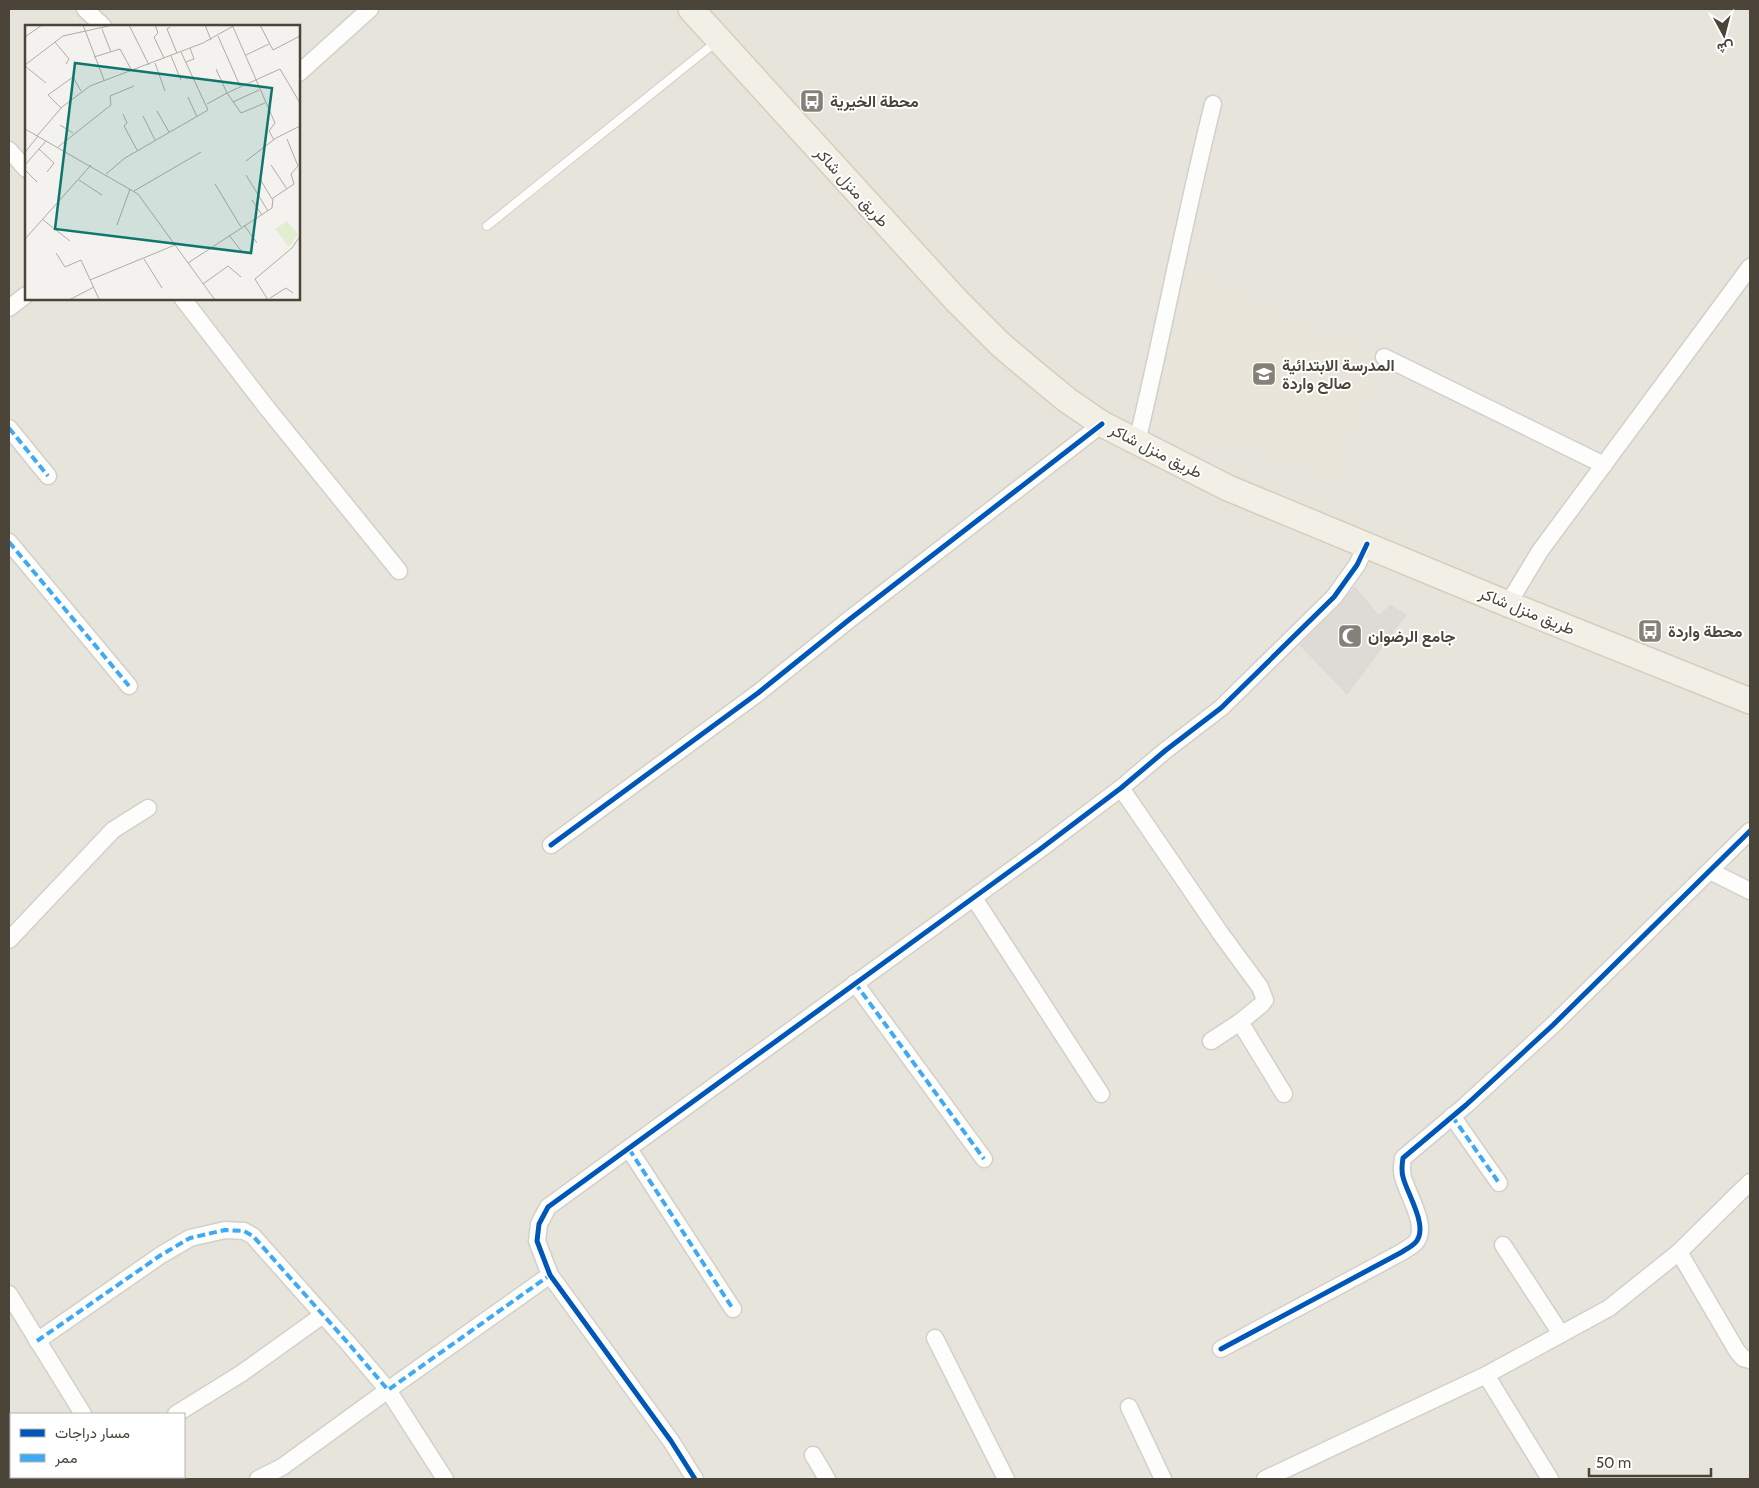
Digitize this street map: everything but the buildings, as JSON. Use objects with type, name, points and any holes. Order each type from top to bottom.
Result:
[{"type":"main road","name":"طريق منزل شاكر","points":[[691,9],[956,300],[1000,344],[1067,400],[1102,424],[1228,488],[1508,604],[1750,701]]},
{"type":"street","points":[[86,9],[102,25]]},
{"type":"street","points":[[300,72],[370,9]]},
{"type":"street","points":[[1137,442],[1161,345],[1173,278],[1213,104]]},
{"type":"street","points":[[9,150],[25,168]]},
{"type":"street","points":[[1508,604],[1540,551],[1750,267]]},
{"type":"street","points":[[9,308],[25,296]]},
{"type":"street","points":[[184,300],[267,408],[399,571]]},
{"type":"street","points":[[1384,357],[1604,465]]},
{"type":"street","points":[[551,845],[758,693],[850,618],[1102,424]]},
{"type":"street","points":[[9,428],[48,476]]},
{"type":"street","points":[[9,542],[128,686]]},
{"type":"street","points":[[695,1479],[671,1441],[550,1275],[537,1241],[539,1224],[548,1207],[974,898],[1121,788],[1166,750],[1221,708],[1334,597],[1357,565],[1367,544]]},
{"type":"street","points":[[1121,788],[1221,934],[1260,987],[1265,1000],[1240,1022],[1212,1041]]},
{"type":"street","points":[[9,940],[113,830],[148,808]]},
{"type":"street","points":[[1221,1349],[1402,1252],[1415,1243],[1420,1233],[1419,1222],[1402,1177],[1403,1158],[1553,1025],[1750,832]]},
{"type":"street","points":[[1710,871],[1750,890]]},
{"type":"street","points":[[974,898],[1101,1094]]},
{"type":"street","points":[[855,983],[984,1159]]},
{"type":"street","points":[[1240,1022],[1284,1094]]},
{"type":"street","points":[[1452,1116],[1499,1183]]},
{"type":"street","points":[[629,1149],[733,1309]]},
{"type":"street","points":[[1265,1479],[1486,1374],[1610,1308],[1679,1252],[1750,1182]]},
{"type":"street","points":[[38,1341],[161,1255],[190,1238],[225,1230],[244,1231],[253,1236],[388,1390],[445,1479]]},
{"type":"street","points":[[1503,1245],[1561,1334]]},
{"type":"street","points":[[1679,1252],[1737,1351],[1743,1358],[1750,1360]]},
{"type":"street","points":[[258,1479],[284,1473],[388,1390],[550,1275]]},
{"type":"street","points":[[9,1294],[82,1413]]},
{"type":"street","points":[[178,1413],[242,1373],[323,1315]]},
{"type":"street","points":[[935,1338],[1006,1479]]},
{"type":"street","points":[[1486,1374],[1550,1479]]},
{"type":"street","points":[[1129,1407],[1163,1479]]},
{"type":"street","points":[[813,1455],[827,1479]]},
{"type":"lane","points":[[487,226],[719,40]]},
{"type":"shaded area","points":[[9,9],[1750,9],[1750,1479],[9,1479]]},
{"type":"shaded area","name":"المدرسة الابتدائية صالح واردة","points":[[1187,271],[1292,322],[1364,350],[1355,372],[1370,377],[1331,478],[1239,441],[1223,450],[1156,421]]},
{"type":"marked path","points":[[9,428],[48,476]]},
{"type":"marked path","points":[[9,542],[129,686]]},
{"type":"marked path","points":[[855,983],[984,1159]]},
{"type":"marked path","points":[[1452,1116],[1499,1183]]},
{"type":"marked path","points":[[629,1149],[733,1309]]},
{"type":"marked path","points":[[37,1341],[161,1255],[190,1238],[225,1230],[244,1231],[253,1236],[388,1390],[550,1275]]},
{"type":"cycle path","points":[[551,845],[758,693],[850,619],[1102,424]]},
{"type":"cycle path","points":[[695,1479],[671,1441],[550,1275],[537,1241],[539,1224],[548,1207],[1039,850],[1121,788],[1166,750],[1221,708],[1334,597],[1357,565],[1367,544]]},
{"type":"cycle path","points":[[1221,1349],[1412,1246],[1419,1237],[1420,1229],[1419,1220],[1403,1177],[1403,1158],[1466,1105],[1553,1025],[1750,831]]},
{"type":"place","name":"محطة الخيرية","points":[[812,101]]},
{"type":"place","name":"المدرسة الابتدائية صالح واردة","points":[[1264,374]]},
{"type":"place","name":"محطة واردة","points":[[1650,631]]},
{"type":"place","name":"جامع الرضوان","points":[[1350,636]]}]
